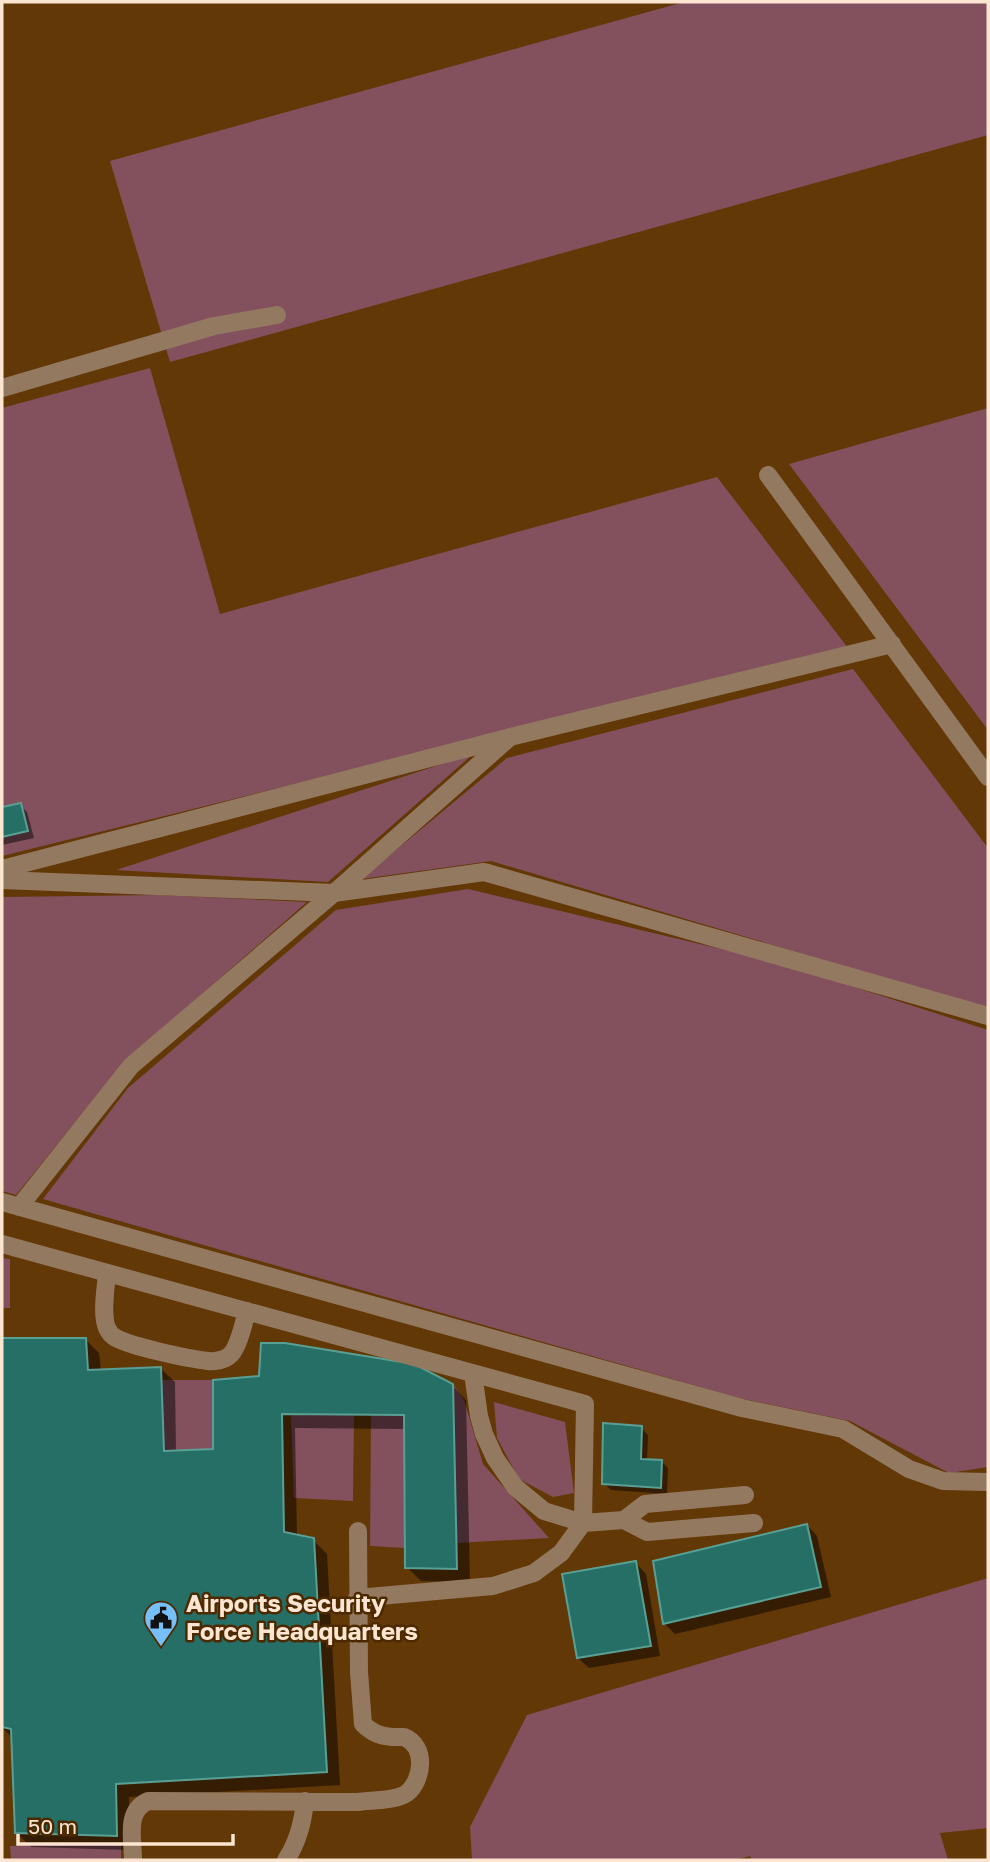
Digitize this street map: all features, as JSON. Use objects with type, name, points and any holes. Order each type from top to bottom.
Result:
[{"type":"lane","points":[[2,388],[214,326],[277,315]]},
{"type":"lane","points":[[768,475],[988,776]]},
{"type":"lane","points":[[2,869],[510,737],[892,645]]},
{"type":"lane","points":[[510,737],[334,893],[131,1066],[10,1205],[742,1408],[843,1429],[909,1469],[943,1481],[988,1482]]},
{"type":"lane","points":[[2,880],[334,893],[484,872],[988,1016]]},
{"type":"lane","points":[[2,1244],[585,1404],[583,1523],[561,1553],[534,1573],[493,1586],[358,1598]]},
{"type":"lane","points":[[107,1273],[104,1317],[106,1327],[111,1335],[144,1348],[210,1362],[222,1360],[234,1350],[247,1311]]},
{"type":"lane","points":[[473,1373],[479,1416],[495,1458],[515,1487],[544,1511],[583,1523],[624,1520],[647,1532],[754,1523]]},
{"type":"lane","points":[[624,1520],[645,1504],[745,1495]]},
{"type":"lane","points":[[133,1860],[132,1817],[141,1804],[148,1801],[388,1799],[405,1795],[419,1779],[420,1758],[414,1744],[403,1737],[382,1736],[371,1732],[363,1724],[359,1672],[358,1531]]},
{"type":"lane","points":[[286,1860],[295,1847],[305,1801]]},
{"type":"shaded area","points":[[2,2],[988,2],[988,1860],[2,1860]]},
{"type":"shaded area","points":[[684,2],[988,2],[988,135],[170,362],[110,161]]},
{"type":"shaded area","points":[[150,368],[220,614],[717,477],[848,648],[2,856],[2,408]]},
{"type":"shaded area","points":[[988,408],[988,730],[789,464]]},
{"type":"shaded area","points":[[853,669],[988,848],[988,1009],[491,861],[361,879],[507,758]]},
{"type":"shaded area","points":[[473,754],[328,882],[116,870]]},
{"type":"shaded area","points":[[468,889],[776,962],[988,1030],[988,1467],[949,1473],[850,1421],[739,1398],[43,1199],[128,1088],[336,910]]},
{"type":"shaded area","points":[[158,895],[307,902],[123,1063],[16,1195],[2,1191],[2,897]]},
{"type":"shaded area","points":[[2,1258],[10,1259],[10,1308],[2,1308]]},
{"type":"shaded area","points":[[162,1380],[213,1380],[213,1449],[164,1451]]},
{"type":"shaded area","points":[[453,1384],[464,1400],[483,1464],[549,1538],[456,1543]]},
{"type":"shaded area","points":[[494,1402],[565,1422],[574,1493],[553,1497],[519,1479],[497,1438]]},
{"type":"shaded area","points":[[291,1414],[354,1415],[353,1501],[294,1498]]},
{"type":"shaded area","points":[[371,1415],[404,1415],[405,1548],[370,1546]]},
{"type":"shaded area","points":[[988,1578],[988,1828],[940,1833],[948,1860],[752,1860],[750,1856],[735,1860],[472,1860],[470,1827],[527,1715]]},
{"type":"shaded area","points":[[121,1843],[121,1860],[11,1860],[10,1846]]},
{"type":"building","points":[[21,803],[28,831],[2,837],[2,807]]},
{"type":"building","name":"Airports Security Force Headquarters","points":[[2,1338],[86,1338],[88,1370],[161,1367],[164,1451],[213,1449],[213,1380],[259,1376],[261,1343],[285,1343],[414,1364],[453,1384],[457,1569],[405,1568],[404,1415],[282,1414],[284,1532],[314,1538],[327,1772],[116,1784],[117,1836],[15,1833],[11,1729],[2,1727]]},
{"type":"building","points":[[603,1423],[642,1426],[641,1459],[662,1460],[661,1488],[602,1484]]},
{"type":"building","points":[[807,1524],[821,1587],[663,1624],[653,1561]]},
{"type":"building","points":[[636,1561],[651,1646],[577,1658],[562,1574]]},
{"type":"place","name":"Airports Security Force Headquarters","points":[[161,1648]]}]
